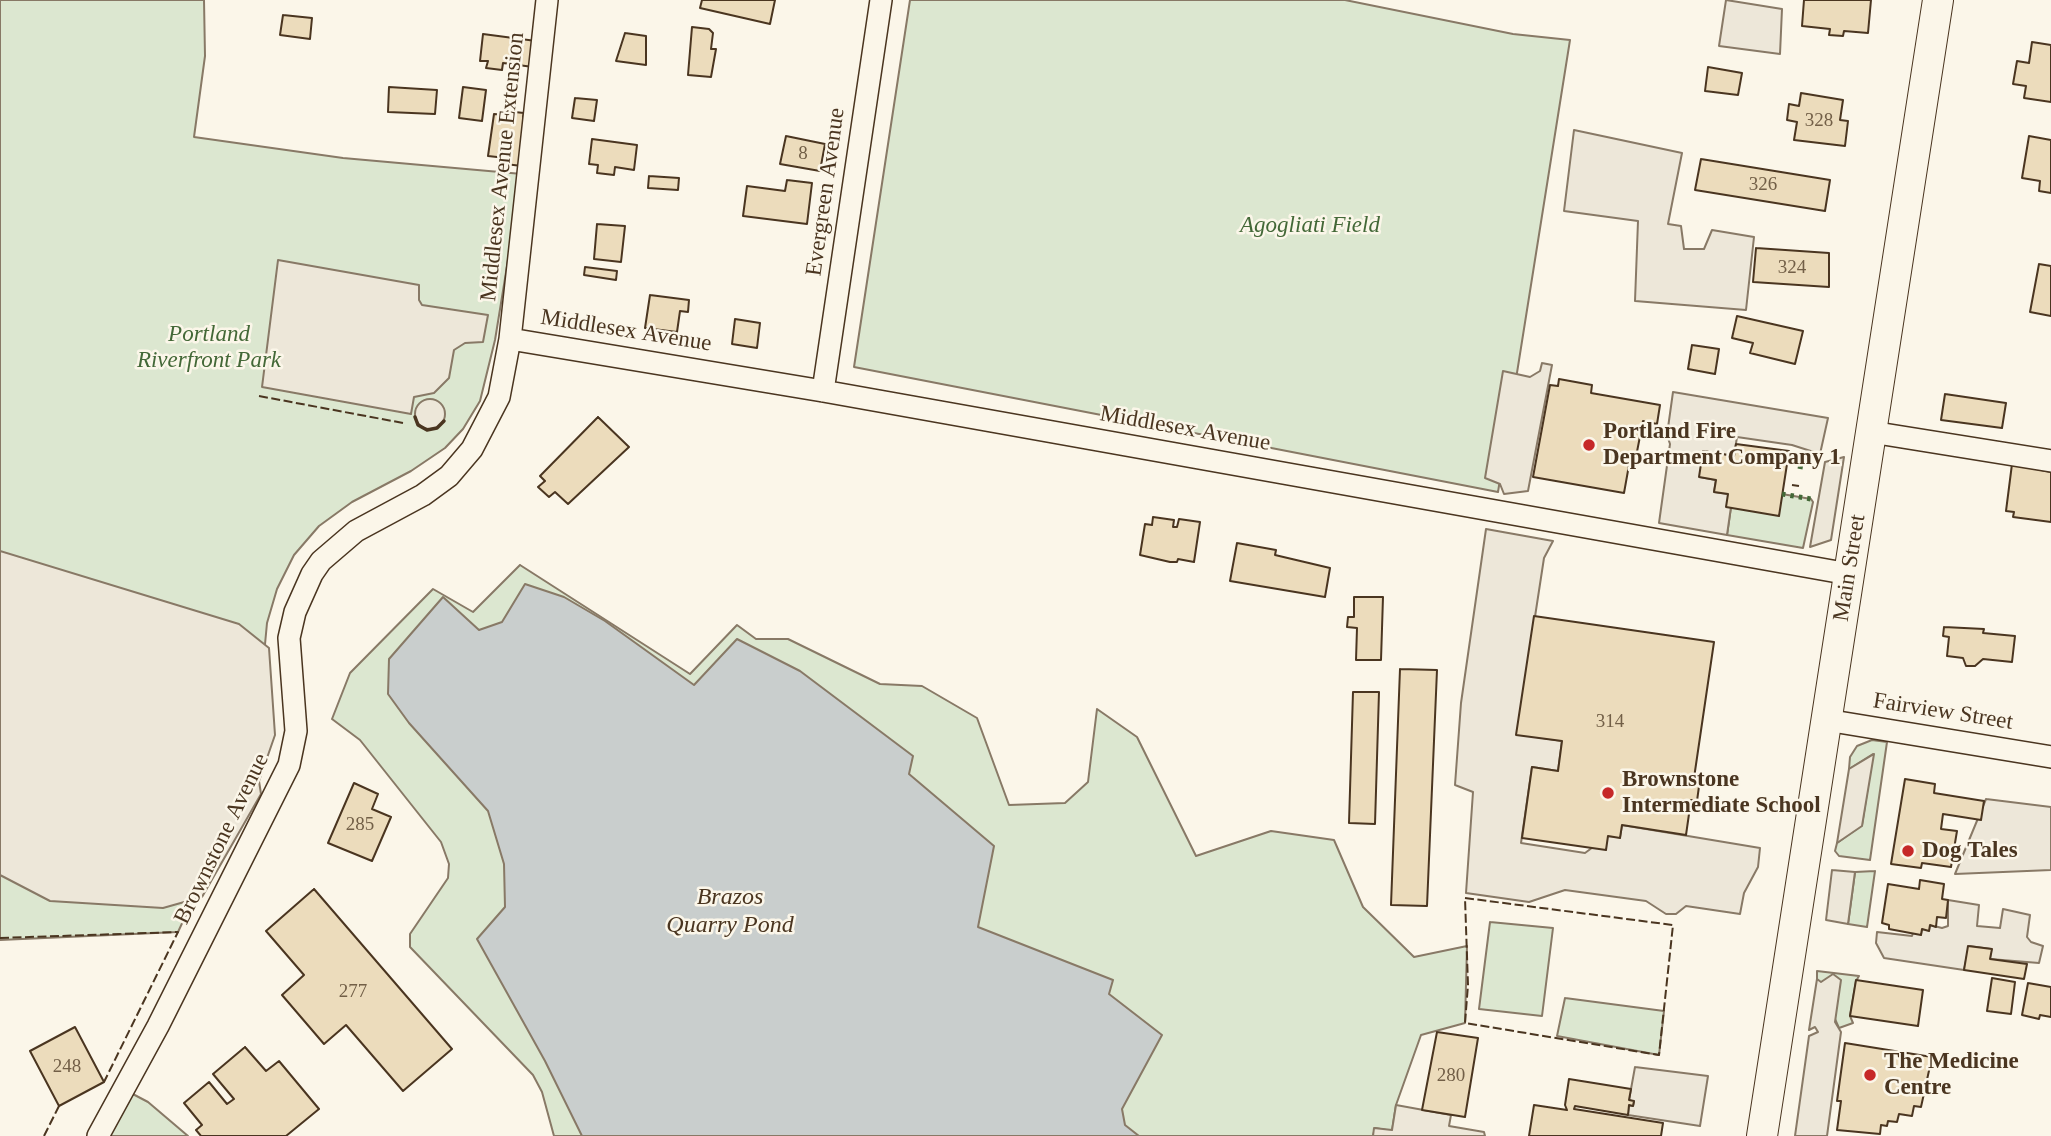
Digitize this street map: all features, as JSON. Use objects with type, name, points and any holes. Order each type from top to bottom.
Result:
[{"type":"main road","name":"Main Street","points":[[1762,1136],[1938,0]]},
{"type":"street","name":"Middlesex Avenue Extension","points":[[510,339],[547,0]]},
{"type":"street","name":"Evergreen Avenue","points":[[823,391],[881,0]]},
{"type":"street","name":"Middlesex Avenue","points":[[510,339],[823,391],[1849,574]]},
{"type":"street","name":"Brownstone Avenue","points":[[98,1136],[158,1026],[289,765],[296,722],[289,638],[309,580],[321,561],[344,540],[383,514],[437,487],[461,463],[486,426],[499,397],[510,339]]},
{"type":"street","points":[[1871,432],[2051,461]]},
{"type":"street","name":"Fairview Street","points":[[1826,720],[2051,757]]},
{"type":"green space","name":"Portland Riverfront Park","points":[[0,0],[204,0],[205,56],[194,137],[343,158],[522,174],[495,340],[480,401],[463,429],[445,448],[411,471],[352,502],[319,526],[294,555],[277,589],[267,623],[264,655],[220,842],[178,932],[0,940]]},
{"type":"green space","name":"Agogliati Field","points":[[910,0],[1345,0],[1513,34],[1570,40],[1498,492],[854,367]]},
{"type":"green space","points":[[1782,494],[1811,499],[1813,502],[1803,548],[1727,535],[1731,507],[1778,515]]},
{"type":"green space","name":"Brazos Quarry Pond","points":[[520,565],[690,674],[737,625],[756,639],[788,639],[880,684],[922,686],[977,718],[1009,805],[1065,803],[1088,782],[1097,709],[1137,737],[1196,856],[1271,831],[1334,840],[1363,907],[1414,957],[1467,946],[1465,1023],[1421,1035],[1396,1105],[1392,1131],[1375,1128],[1373,1136],[554,1136],[542,1092],[533,1075],[410,947],[410,934],[448,878],[449,864],[441,842],[360,740],[332,719],[350,673],[433,589],[473,612]]},
{"type":"green space","points":[[1872,740],[1887,742],[1870,860],[1839,856],[1835,851],[1837,843],[1862,825],[1873,754],[1849,769],[1850,757],[1857,746]]},
{"type":"green space","points":[[1875,871],[1867,927],[1848,924],[1855,872]]},
{"type":"green space","points":[[1490,922],[1553,928],[1542,1016],[1479,1009]]},
{"type":"green space","points":[[1817,971],[1859,976],[1850,1016],[1853,1023],[1839,1028],[1817,979]]},
{"type":"green space","points":[[1565,998],[1664,1011],[1659,1055],[1557,1036]]},
{"type":"green space","points":[[129,1092],[148,1102],[188,1136],[108,1136]]},
{"type":"shaded area","points":[[1726,0],[1782,9],[1780,54],[1719,46]]},
{"type":"shaded area","points":[[1574,130],[1682,153],[1668,224],[1681,226],[1684,249],[1704,249],[1712,230],[1754,237],[1746,310],[1635,301],[1638,221],[1564,211]]},
{"type":"shaded area","points":[[278,260],[419,285],[419,300],[422,305],[488,315],[483,342],[465,343],[454,350],[449,378],[434,393],[414,397],[411,414],[262,387]]},
{"type":"shaded area","points":[[1542,363],[1552,365],[1528,491],[1504,494],[1500,484],[1485,478],[1503,371],[1530,377],[1540,371]]},
{"type":"shaded area","points":[[1673,392],[1828,418],[1820,454],[1792,445],[1737,437],[1734,456],[1703,451],[1700,477],[1716,480],[1714,492],[1728,494],[1731,507],[1727,535],[1659,523],[1670,444],[1667,435]]},
{"type":"shaded area","points":[[430,399],[441,403],[445,414],[441,425],[430,429],[419,425],[415,414],[419,403]]},
{"type":"shaded area","points":[[1844,457],[1831,540],[1810,547],[1825,462]]},
{"type":"shaded area","points":[[1486,529],[1553,541],[1544,558],[1517,734],[1562,741],[1558,771],[1532,767],[1521,843],[1585,853],[1608,836],[1620,837],[1622,825],[1760,848],[1758,867],[1744,893],[1740,914],[1686,906],[1676,914],[1666,914],[1646,901],[1565,890],[1529,902],[1466,893],[1473,792],[1455,785],[1461,703]]},
{"type":"shaded area","points":[[0,551],[239,624],[269,648],[275,735],[259,781],[261,794],[202,897],[163,908],[50,901],[0,875]]},
{"type":"shaded area","points":[[1874,754],[1862,826],[1837,843],[1849,769]]},
{"type":"shaded area","points":[[1986,799],[2051,807],[2051,870],[1955,874]]},
{"type":"shaded area","points":[[1832,870],[1855,872],[1848,924],[1826,920]]},
{"type":"shaded area","points":[[1948,900],[1979,905],[1977,926],[2000,928],[2003,909],[2030,915],[2027,937],[2031,942],[2043,946],[2039,963],[1990,959],[1991,949],[1969,946],[1964,970],[1884,958],[1876,943],[1877,932],[1912,936],[1913,933],[1921,934],[1922,929],[1929,930],[1930,925],[1942,928],[1948,926]]},
{"type":"shaded area","points":[[1833,974],[1841,980],[1835,1022],[1841,1032],[1827,1136],[1795,1136],[1809,1036],[1818,1032],[1815,1027],[1809,1030],[1817,979],[1821,982]]},
{"type":"shaded area","points":[[1635,1067],[1708,1076],[1700,1126],[1628,1115],[1629,1105],[1633,1106],[1634,1102],[1629,1100]]},
{"type":"shaded area","points":[[1396,1105],[1451,1115],[1449,1126],[1484,1132],[1485,1136],[1373,1136],[1374,1128],[1392,1130]]},
{"type":"water","name":"Brazos Quarry Pond","points":[[525,584],[564,597],[605,621],[694,685],[737,639],[800,671],[913,756],[909,774],[994,846],[978,927],[1113,980],[1109,994],[1162,1035],[1122,1109],[1125,1125],[1139,1136],[582,1136],[545,1061],[477,939],[505,907],[504,864],[488,811],[409,723],[388,694],[389,659],[443,597],[479,630],[502,622]]},
{"type":"building","points":[[702,0],[775,0],[770,24],[700,8]]},
{"type":"building","points":[[1804,0],[1871,0],[1868,33],[1844,31],[1843,36],[1829,35],[1830,29],[1802,26]]},
{"type":"building","points":[[283,15],[312,18],[310,39],[280,35]]},
{"type":"building","points":[[692,27],[709,29],[713,33],[711,49],[716,49],[711,77],[688,75]]},
{"type":"building","points":[[625,33],[646,36],[646,65],[616,61]]},
{"type":"building","points":[[483,34],[536,41],[533,67],[503,63],[502,70],[486,68],[488,61],[480,61]]},
{"type":"building","points":[[2032,42],[2051,45],[2051,102],[2024,98],[2026,86],[2013,84],[2017,61],[2029,63]]},
{"type":"building","points":[[1708,67],[1742,73],[1738,95],[1705,91]]},
{"type":"building","points":[[389,87],[437,90],[435,114],[388,112]]},
{"type":"building","points":[[463,87],[486,90],[482,121],[459,118]]},
{"type":"building","points":[[1801,93],[1843,100],[1840,120],[1848,121],[1845,146],[1794,140],[1797,122],[1787,120],[1789,104],[1799,106]]},
{"type":"building","points":[[575,98],[597,100],[594,121],[572,118]]},
{"type":"building","points":[[505,111],[524,113],[523,117],[528,118],[522,166],[505,164],[506,158],[488,156],[494,114],[504,115]]},
{"type":"building","points":[[786,136],[825,144],[820,171],[780,164]]},
{"type":"building","points":[[2029,136],[2051,140],[2051,193],[2039,191],[2040,181],[2022,178]]},
{"type":"building","points":[[592,139],[637,145],[634,170],[615,167],[614,175],[597,173],[598,165],[589,164]]},
{"type":"building","points":[[1701,159],[1830,180],[1825,211],[1695,190]]},
{"type":"building","points":[[649,176],[679,178],[678,190],[648,188]]},
{"type":"building","points":[[787,180],[812,183],[807,224],[743,216],[747,186],[785,191]]},
{"type":"building","points":[[597,224],[625,226],[621,262],[594,259]]},
{"type":"building","points":[[1756,248],[1829,253],[1829,287],[1753,282]]},
{"type":"building","points":[[2039,264],[2051,266],[2051,316],[2030,312]]},
{"type":"building","points":[[585,267],[617,271],[616,280],[584,275]]},
{"type":"building","points":[[650,295],[689,300],[688,312],[680,311],[677,332],[645,328]]},
{"type":"building","points":[[1737,316],[1803,331],[1795,364],[1750,353],[1753,343],[1732,338]]},
{"type":"building","points":[[735,319],[760,323],[757,348],[732,344]]},
{"type":"building","points":[[1692,345],[1719,349],[1715,374],[1688,369]]},
{"type":"building","name":"Portland Fire Department Company 1","points":[[1559,379],[1592,385],[1591,393],[1660,405],[1657,424],[1643,421],[1634,467],[1629,465],[1624,493],[1533,477],[1550,385],[1558,386]]},
{"type":"building","points":[[1945,394],[2006,403],[2002,428],[1941,420]]},
{"type":"building","points":[[598,417],[629,447],[568,504],[555,492],[549,497],[538,487],[545,481],[540,476]]},
{"type":"building","points":[[1736,444],[1789,451],[1779,516],[1726,507],[1728,494],[1714,492],[1716,480],[1699,477],[1703,451],[1734,456]]},
{"type":"building","points":[[2012,464],[2051,472],[2051,522],[2013,517],[2014,512],[2006,511]]},
{"type":"building","points":[[1153,517],[1174,520],[1173,527],[1177,527],[1179,519],[1200,522],[1194,562],[1178,559],[1177,562],[1170,562],[1140,555],[1145,524],[1152,525]]},
{"type":"building","points":[[1237,543],[1276,550],[1275,555],[1330,568],[1325,597],[1230,581]]},
{"type":"building","points":[[1354,597],[1383,597],[1381,660],[1356,660],[1357,628],[1347,627],[1348,617],[1354,617]]},
{"type":"building","points":[[1534,616],[1714,642],[1694,778],[1700,779],[1697,801],[1691,800],[1686,835],[1622,825],[1620,838],[1608,836],[1606,850],[1522,838],[1532,767],[1558,771],[1562,741],[1516,735]]},
{"type":"building","points":[[1944,627],[1984,629],[1983,633],[2015,636],[2012,662],[1983,659],[1975,666],[1966,666],[1963,658],[1947,656],[1949,637],[1943,636]]},
{"type":"building","points":[[1400,669],[1437,670],[1427,906],[1391,905]]},
{"type":"building","points":[[1353,692],[1379,692],[1375,824],[1349,823]]},
{"type":"building","points":[[1905,779],[1935,784],[1934,793],[1984,801],[1981,820],[1943,814],[1941,829],[1957,831],[1951,867],[1922,863],[1921,868],[1891,864]]},
{"type":"building","points":[[354,783],[378,794],[372,809],[391,817],[372,861],[328,843]]},
{"type":"building","points":[[1920,880],[1944,884],[1942,899],[1948,900],[1946,918],[1937,917],[1936,927],[1930,925],[1929,931],[1922,929],[1921,935],[1889,929],[1889,925],[1882,923],[1888,884],[1919,889]]},
{"type":"building","points":[[314,889],[452,1049],[403,1091],[346,1025],[324,1044],[282,995],[304,975],[266,931]]},
{"type":"building","points":[[1968,946],[1992,949],[1990,959],[2027,964],[2024,979],[1964,970]]},
{"type":"building","points":[[1992,978],[2015,982],[2011,1014],[1987,1011]]},
{"type":"building","points":[[1856,980],[1923,990],[1918,1026],[1850,1016]]},
{"type":"building","points":[[2028,983],[2051,987],[2051,1017],[2040,1015],[2039,1019],[2022,1015]]},
{"type":"building","points":[[75,1027],[104,1082],[59,1106],[30,1051]]},
{"type":"building","points":[[1437,1032],[1478,1038],[1465,1117],[1422,1110]]},
{"type":"building","points":[[1845,1043],[1932,1057],[1921,1107],[1914,1106],[1912,1116],[1899,1114],[1897,1122],[1888,1121],[1887,1126],[1881,1125],[1880,1134],[1837,1130],[1841,1101],[1837,1101]]},
{"type":"building","points":[[245,1047],[266,1071],[279,1061],[319,1109],[286,1136],[201,1136],[196,1130],[202,1125],[184,1103],[209,1082],[227,1104],[234,1099],[213,1074]]},
{"type":"building","points":[[1569,1079],[1631,1089],[1629,1100],[1634,1101],[1633,1106],[1629,1105],[1628,1115],[1575,1106],[1574,1109],[1663,1123],[1661,1136],[1529,1136],[1534,1105],[1567,1110],[1565,1105]]},
{"type":"hedge","points":[[1800,469],[1802,457]]},
{"type":"hedge","points":[[1782,494],[1811,499]]},
{"type":"fence","points":[[259,396],[403,423]]},
{"type":"fence","points":[[1792,485],[1799,486]]},
{"type":"fence","points":[[1710,780],[1716,781]]},
{"type":"fence","points":[[1465,898],[1673,925],[1659,1055],[1465,1023],[1468,985],[1465,898]]},
{"type":"fence","points":[[0,938],[178,932],[104,1082]]},
{"type":"fence","points":[[44,1136],[59,1106]]},
{"type":"wall","points":[[415,417],[418,425],[427,430],[437,428],[444,421]]},
{"type":"place","name":"Portland Fire Department Company 1","points":[[1589,445]]},
{"type":"place","name":"Brownstone Intermediate School","points":[[1608,793]]},
{"type":"place","name":"Dog Tales","points":[[1908,851]]},
{"type":"place","name":"The Medicine Centre","points":[[1870,1075]]}]
